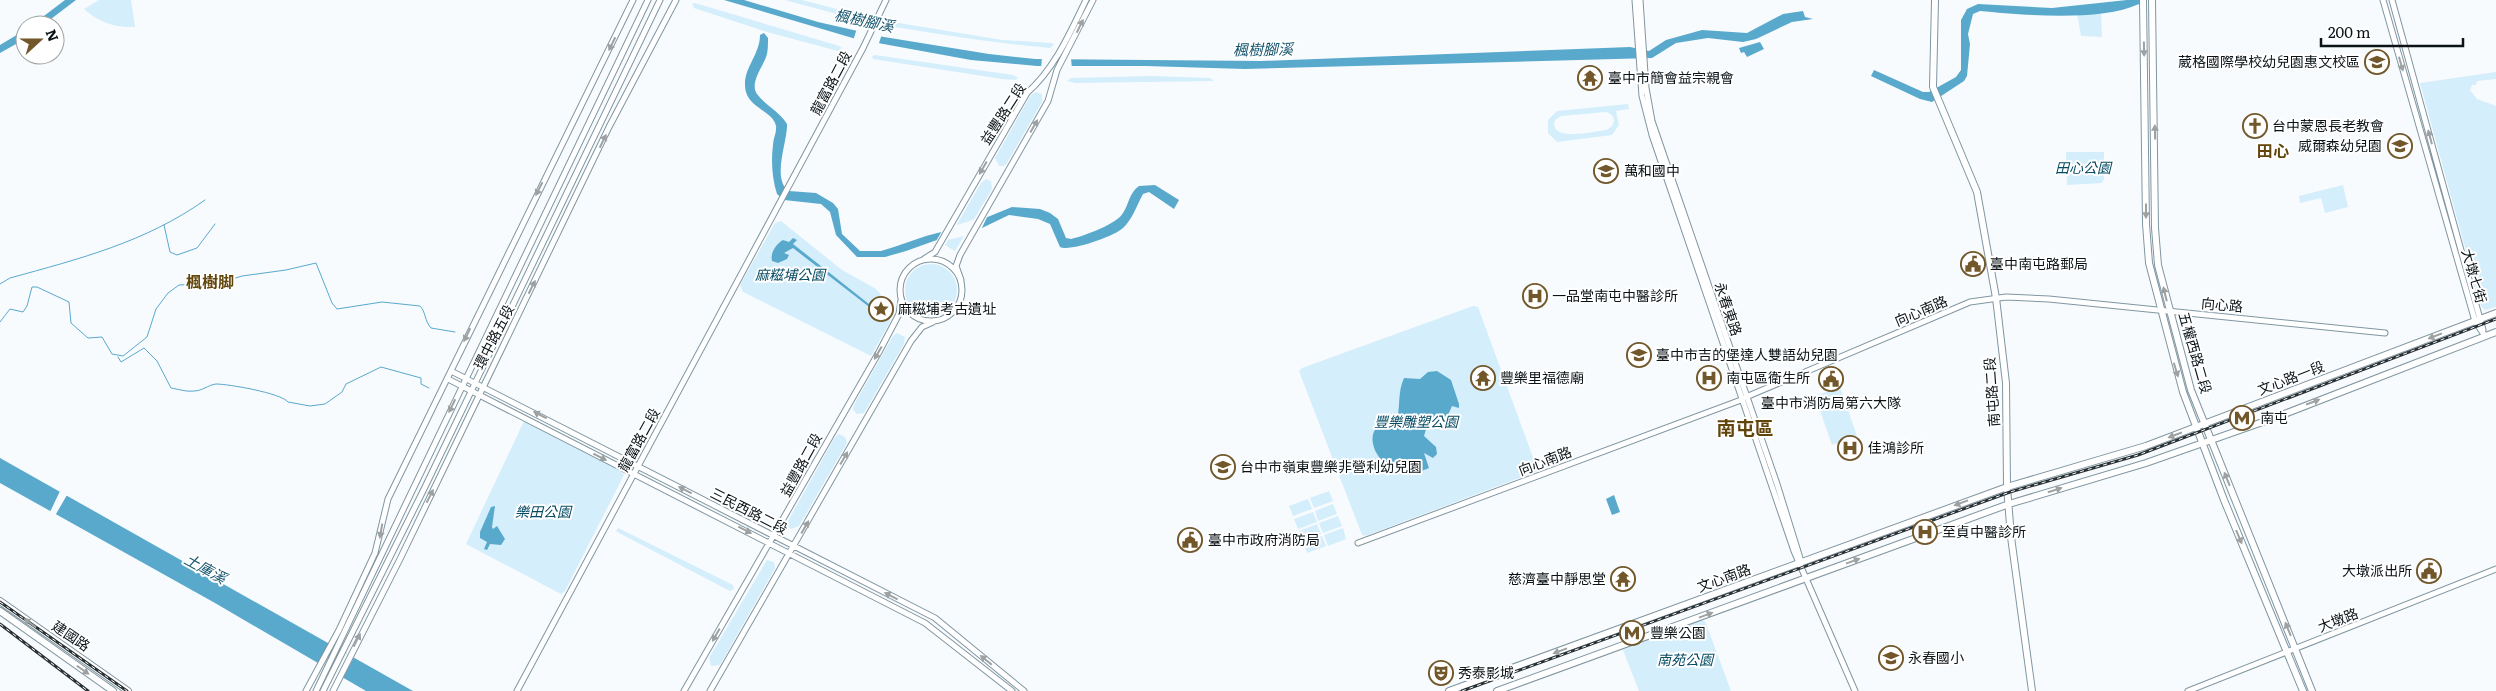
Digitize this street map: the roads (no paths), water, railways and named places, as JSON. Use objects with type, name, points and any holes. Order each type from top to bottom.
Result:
[{"type":"main road","name":"南屯路二段","points":[[1935,0],[1931,74],[1934,89],[1977,192],[1996,298],[2006,382],[2007,486],[2011,537],[2032,691]]},
{"type":"main road","name":"五權西路二段","points":[[2143,0],[2146,231],[2149,263],[2172,356],[2196,427],[2303,691]]},
{"type":"main road","name":"五權西路二段","points":[[2152,0],[2155,237],[2158,266],[2191,390],[2312,691]]},
{"type":"main road","name":"文心路一段","points":[[2007,486],[2146,446],[2496,313]]},
{"type":"main road","points":[[2009,504],[2117,472],[2211,440],[2496,332]]},
{"type":"main road","name":"文心南路","points":[[1449,691],[2007,486]]},
{"type":"main road","name":"文心南路","points":[[1497,691],[2009,504]]},
{"type":"main road","name":"建國路","points":[[0,601],[128,691]]},
{"type":"main road","name":"建國路","points":[[0,612],[114,691]]},
{"type":"street","name":"環中路五段","points":[[306,691],[375,553],[388,499],[633,0]]},
{"type":"street","name":"環中路五段","points":[[316,691],[648,0]]},
{"type":"street","name":"環中路五段","points":[[323,691],[424,489],[660,0]]},
{"type":"street","name":"環中路五段","points":[[333,691],[400,559],[478,394],[610,127],[676,0]]},
{"type":"street","name":"龍富路二段","points":[[517,691],[863,48],[886,0]]},
{"type":"street","name":"益豐路二段","points":[[684,691],[891,331],[899,314],[900,288],[903,276],[911,266],[932,256],[940,244],[1027,93],[1048,70],[1066,42],[1086,0]]},
{"type":"street","points":[[710,691],[915,336],[922,328],[932,322],[947,317],[958,306],[962,294],[956,266],[971,236],[1048,101],[1056,70],[1093,0]]},
{"type":"street","points":[[1635,0],[1640,46]]},
{"type":"street","points":[[1640,0],[1640,46]]},
{"type":"street","name":"大墩七街","points":[[2384,0],[2484,336]]},
{"type":"street","name":"大墩七街","points":[[2392,0],[2478,320]]},
{"type":"street","name":"永春東路","points":[[1640,46],[1640,62],[1647,120],[1799,550],[1801,563],[1855,691]]},
{"type":"street","points":[[924,259],[932,258],[943,261],[960,280]]},
{"type":"street","name":"向心路","points":[[1996,298],[2049,299],[2385,333]]},
{"type":"street","name":"向心南路","points":[[1358,543],[1744,398],[1970,302],[1996,298]]},
{"type":"street","points":[[900,300],[919,319],[932,322]]},
{"type":"street","name":"三民西路二段","points":[[451,371],[935,618],[1024,691]]},
{"type":"street","name":"三民西路二段","points":[[448,379],[925,623],[1012,691]]},
{"type":"street","name":"大墩路","points":[[2188,691],[2496,569]]},
{"type":"water","points":[[65,0],[76,0],[56,15],[45,15]]},
{"type":"water","points":[[724,0],[744,0],[818,22],[884,37],[989,54],[1035,59],[1261,61],[1630,47],[1649,51],[1666,40],[1702,30],[1747,33],[1783,14],[1803,11],[1805,17],[1813,19],[1792,22],[1756,39],[1743,42],[1708,38],[1676,43],[1652,58],[1245,69],[1146,66],[1037,66],[971,60],[856,39]]},
{"type":"water","points":[[2139,0],[2139,4],[2123,10],[2083,15],[2061,16],[1980,11],[1973,14],[1968,34],[1970,44],[1967,76],[1964,81],[1932,102],[1920,99],[1871,76],[1874,70],[1923,92],[1929,92],[1956,77],[1961,70],[1961,20],[1967,9],[1978,4],[2052,8]]},
{"type":"water","points":[[764,33],[768,38],[767,52],[756,79],[755,89],[757,94],[787,124],[781,169],[781,178],[784,185],[789,191],[816,193],[833,203],[838,209],[842,234],[860,251],[881,251],[968,225],[1012,207],[1040,209],[1050,213],[1058,219],[1066,238],[1071,239],[1100,229],[1120,217],[1133,192],[1139,186],[1155,185],[1179,200],[1174,209],[1149,192],[1143,194],[1132,217],[1123,228],[1102,239],[1073,247],[1060,247],[1050,224],[1038,219],[1009,215],[982,228],[885,257],[857,257],[836,235],[830,212],[821,204],[784,200],[777,194],[772,163],[776,126],[770,116],[749,99],[745,85],[747,73],[758,48],[760,35]]},
{"type":"water","points":[[15,36],[15,45],[0,53],[0,45]]},
{"type":"water","points":[[1760,42],[1764,49],[1747,57],[1744,52],[1741,53],[1739,48]]},
{"type":"water","points":[[793,238],[797,240],[793,244],[874,308],[877,313],[793,248],[784,253],[789,255],[787,259],[778,263],[772,261],[774,249],[778,244],[783,240],[789,242]]},
{"type":"water","points":[[1437,371],[1451,380],[1459,408],[1452,406],[1448,415],[1442,418],[1436,414],[1427,426],[1424,436],[1436,447],[1437,454],[1433,458],[1424,453],[1429,468],[1419,472],[1420,464],[1418,463],[1405,468],[1394,467],[1384,462],[1377,454],[1373,445],[1373,435],[1377,428],[1385,423],[1396,423],[1400,389],[1404,378],[1420,379],[1428,372]]},
{"type":"water","points":[[0,458],[413,691],[366,691],[215,603],[0,483]]},
{"type":"water","points":[[1614,495],[1620,512],[1612,515],[1606,499]]},
{"type":"water","points":[[495,506],[492,527],[493,529],[497,526],[505,539],[501,545],[490,544],[487,550],[484,549],[487,542],[480,538],[480,532],[491,507]]},
{"type":"waterway","points":[[0,284],[10,278],[61,264],[136,238],[183,215],[205,200]]},
{"type":"waterway","points":[[164,225],[170,252],[177,255],[197,248],[215,224]]},
{"type":"waterway","points":[[0,322],[10,309],[23,312],[27,306],[32,287],[37,287],[69,302],[71,323],[88,338],[102,337],[112,354],[123,356],[147,337],[156,309],[168,293],[179,285],[202,284],[210,286],[242,276],[286,270],[316,263],[332,303],[337,309],[382,302],[420,306],[431,328],[455,332]]},
{"type":"waterway","points":[[118,357],[121,362],[144,348],[157,361],[171,388],[191,391],[216,384],[265,392],[288,402],[310,406],[325,404],[342,392],[346,384],[381,367],[421,378],[421,384],[429,388]]},
{"type":"railway","points":[[1462,691],[2010,492],[2138,455],[2496,319]]},
{"type":"railway","points":[[0,602],[127,691]]},
{"type":"railway","points":[[0,624],[88,691]]},
{"type":"place","name":"葳格國際學校幼兒園惠文校區","points":[[2377,62]]},
{"type":"place","name":"臺中市簡會益宗親會","points":[[1590,78]]},
{"type":"place","name":"台中蒙恩長老教會","points":[[2255,126]]},
{"type":"place","name":"威爾森幼兒園","points":[[2400,146]]},
{"type":"place","name":"萬和國中","points":[[1606,171]]},
{"type":"place","name":"臺中南屯路郵局","points":[[1973,264]]},
{"type":"place","name":"一品堂南屯中醫診所","points":[[1535,296]]},
{"type":"place","name":"麻糍埔考古遺址","points":[[881,309]]},
{"type":"place","name":"臺中市吉的堡達人雙語幼兒園","points":[[1639,355]]},
{"type":"place","name":"豐樂里福德廟","points":[[1483,378]]},
{"type":"place","name":"南屯區衛生所","points":[[1709,378]]},
{"type":"place","name":"臺中市消防局第六大隊","points":[[1831,379]]},
{"type":"place","name":"南屯","points":[[2242,418]]},
{"type":"place","name":"佳鴻診所","points":[[1850,448]]},
{"type":"place","name":"台中市嶺東豐樂非營利幼兒園","points":[[1223,467]]},
{"type":"place","name":"至貞中醫診所","points":[[1925,532]]},
{"type":"place","name":"臺中市政府消防局","points":[[1190,540]]},
{"type":"place","name":"大墩派出所","points":[[2429,571]]},
{"type":"place","name":"慈濟臺中靜思堂","points":[[1623,579]]},
{"type":"place","name":"豐樂公園","points":[[1632,633]]},
{"type":"place","name":"永春國小","points":[[1891,658]]},
{"type":"place","name":"秀泰影城","points":[[1441,673]]},
{"type":"district","name":"田心","points":[[2273,151]]},
{"type":"district","name":"楓樹脚","points":[[210,282]]},
{"type":"district","name":"南屯區","points":[[1745,428]]},
{"type":"water label","name":"楓樹腳溪","points":[[864,21]]},
{"type":"water label","name":"楓樹腳溪","points":[[1263,50]]},
{"type":"water label","name":"土庫溪","points":[[205,569]]},
{"type":"park label","name":"田心公園","points":[[2083,168]]},
{"type":"park label","name":"麻糍埔公園","points":[[790,275]]},
{"type":"park label","name":"豐樂雕塑公園","points":[[1416,422]]},
{"type":"park label","name":"樂田公園","points":[[543,512]]},
{"type":"park label","name":"南苑公園","points":[[1685,660]]}]
